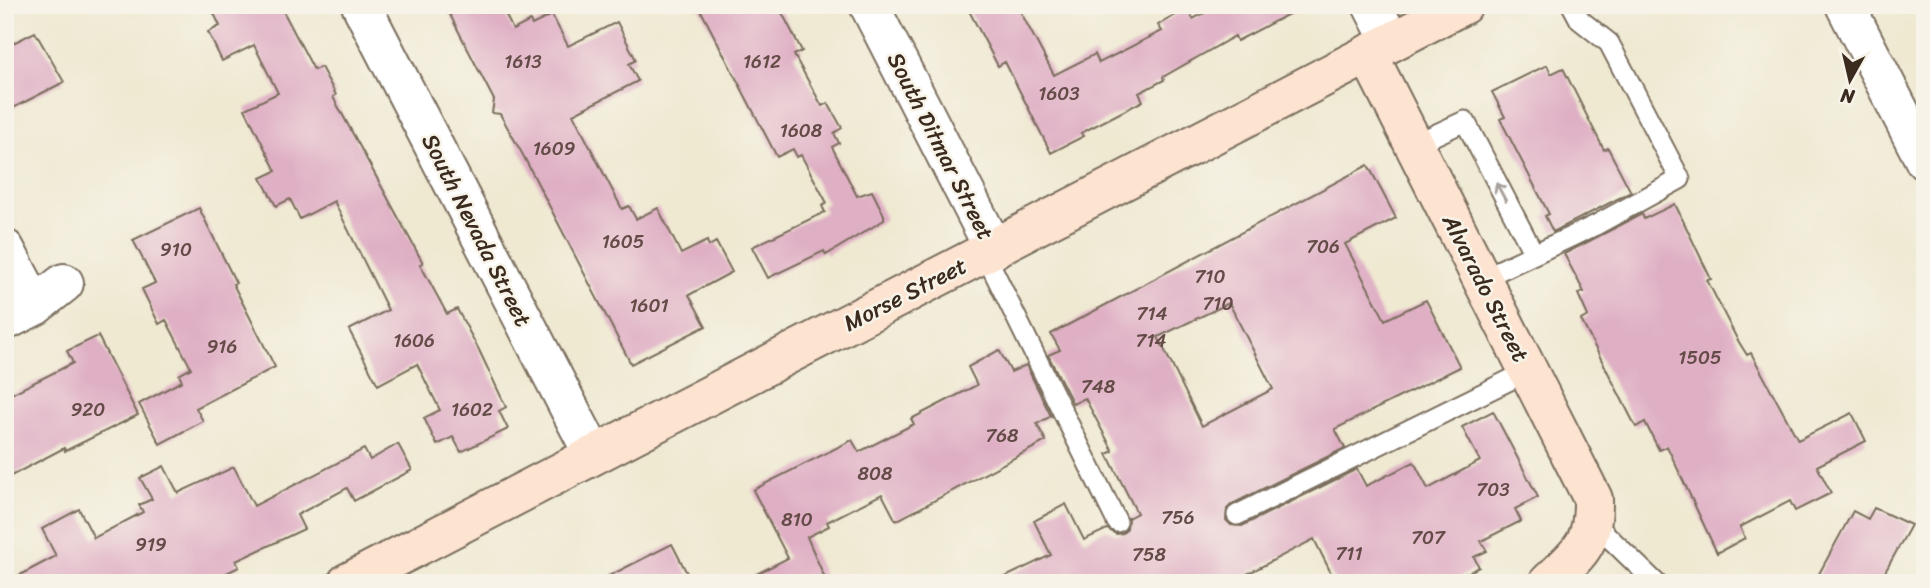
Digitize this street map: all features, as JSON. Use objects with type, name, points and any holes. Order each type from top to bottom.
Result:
[{"type":"street","name":"South Nevada Street","points":[[360,5],[593,454]]},
{"type":"street","name":"South Ditmar Street","points":[[869,5],[989,251]]},
{"type":"street","name":"Alvarado Street","points":[[1372,5],[1379,48],[1413,145],[1593,499],[1594,523]]},
{"type":"street","name":"Morse Street","points":[[347,583],[1464,5]]},
{"type":"street","points":[[1845,5],[1925,161]]},
{"type":"street","points":[[5,249],[35,303]]},
{"type":"street","points":[[1548,583],[1587,546],[1594,523]]},
{"type":"lane","points":[[1481,279],[1596,225],[1680,179],[1609,43],[1580,20],[1572,5]]},
{"type":"lane","points":[[1413,145],[1465,121],[1533,253]]},
{"type":"lane","points":[[989,251],[1117,522]]},
{"type":"lane","points":[[1237,515],[1528,371]]},
{"type":"lane","points":[[1594,523],[1656,583]]},
{"type":"building","points":[[210,5],[280,5],[314,70],[321,67],[336,95],[333,97],[423,263],[420,264],[447,314],[457,309],[506,407],[499,411],[508,429],[461,452],[453,437],[437,445],[424,418],[440,410],[417,364],[378,385],[349,330],[388,310],[334,201],[300,219],[290,199],[276,206],[261,178],[276,171],[245,109],[278,93],[254,45],[222,61],[208,32],[220,26]]},
{"type":"building","points":[[445,5],[501,5],[513,30],[530,21],[532,25],[552,15],[568,46],[617,22],[636,60],[629,64],[638,81],[573,114],[622,209],[629,206],[636,219],[658,208],[681,254],[707,241],[709,246],[716,242],[732,272],[689,295],[706,326],[631,364],[524,157],[500,114],[492,113],[494,100]]},
{"type":"building","points":[[698,5],[778,5],[802,51],[794,55],[822,106],[828,103],[842,128],[834,133],[839,143],[832,147],[857,196],[872,191],[884,220],[826,255],[824,251],[768,278],[752,247],[825,212],[822,206],[827,203],[801,155],[797,157],[793,149],[777,157]]},
{"type":"building","points":[[966,5],[1017,5],[1054,75],[1095,54],[1099,63],[1162,31],[1158,25],[1188,8],[1193,19],[1220,5],[1306,5],[1237,41],[1235,36],[1163,77],[1164,80],[1139,93],[1143,101],[1081,133],[1084,136],[1051,153],[1005,62],[998,66]]},
{"type":"building","points":[[35,32],[64,82],[5,112],[5,47]]},
{"type":"building","points":[[1547,65],[1551,74],[1563,68],[1604,150],[1608,148],[1631,192],[1553,232],[1545,216],[1549,214],[1500,119],[1505,117],[1492,92]]},
{"type":"building","points":[[1368,165],[1396,218],[1345,244],[1385,320],[1426,300],[1460,367],[1335,429],[1345,448],[1232,504],[1227,509],[1226,520],[1231,525],[1242,526],[1357,469],[1366,486],[1414,462],[1428,489],[1480,461],[1462,427],[1493,411],[1538,497],[1515,509],[1521,521],[1481,541],[1487,551],[1474,557],[1479,567],[1448,583],[1336,583],[1314,539],[1230,583],[993,583],[1051,555],[1034,521],[1066,504],[1084,540],[1107,529],[1116,534],[1123,533],[1127,528],[1128,518],[1137,513],[1107,454],[1113,451],[1085,398],[1073,404],[1048,355],[1060,350],[1051,334]],"holes":[[[1229,303],[1273,389],[1202,426],[1158,337]]]},
{"type":"building","points":[[1675,204],[1711,279],[1707,280],[1737,339],[1747,355],[1751,353],[1798,440],[1852,413],[1866,441],[1817,466],[1831,493],[1795,511],[1790,501],[1740,527],[1745,538],[1717,553],[1667,446],[1659,450],[1645,422],[1636,427],[1581,320],[1588,316],[1578,294],[1584,292],[1564,254],[1642,214],[1644,219]]},
{"type":"building","points":[[199,208],[275,367],[196,408],[203,421],[160,444],[139,404],[182,381],[179,375],[191,368],[166,320],[159,324],[142,289],[155,283],[133,240]]},
{"type":"building","points":[[98,336],[138,415],[65,451],[64,448],[5,479],[5,397],[73,363],[67,351]]},
{"type":"building","points":[[999,350],[1011,372],[1026,365],[1051,416],[1037,424],[1046,441],[896,521],[882,494],[827,522],[829,526],[807,537],[827,583],[739,583],[788,558],[753,490],[852,440],[859,452],[914,424],[911,419],[977,385],[968,367]]},
{"type":"building","points":[[398,444],[412,470],[354,501],[347,488],[297,515],[304,529],[236,561],[239,567],[206,583],[5,583],[56,556],[42,529],[79,509],[94,538],[143,512],[139,505],[152,499],[140,478],[164,466],[178,493],[234,467],[254,506],[364,449],[370,460]]},
{"type":"building","points":[[1874,508],[1911,525],[1879,583],[1814,583],[1853,511],[1868,519]]},
{"type":"building","points":[[672,544],[692,583],[595,583]]}]
